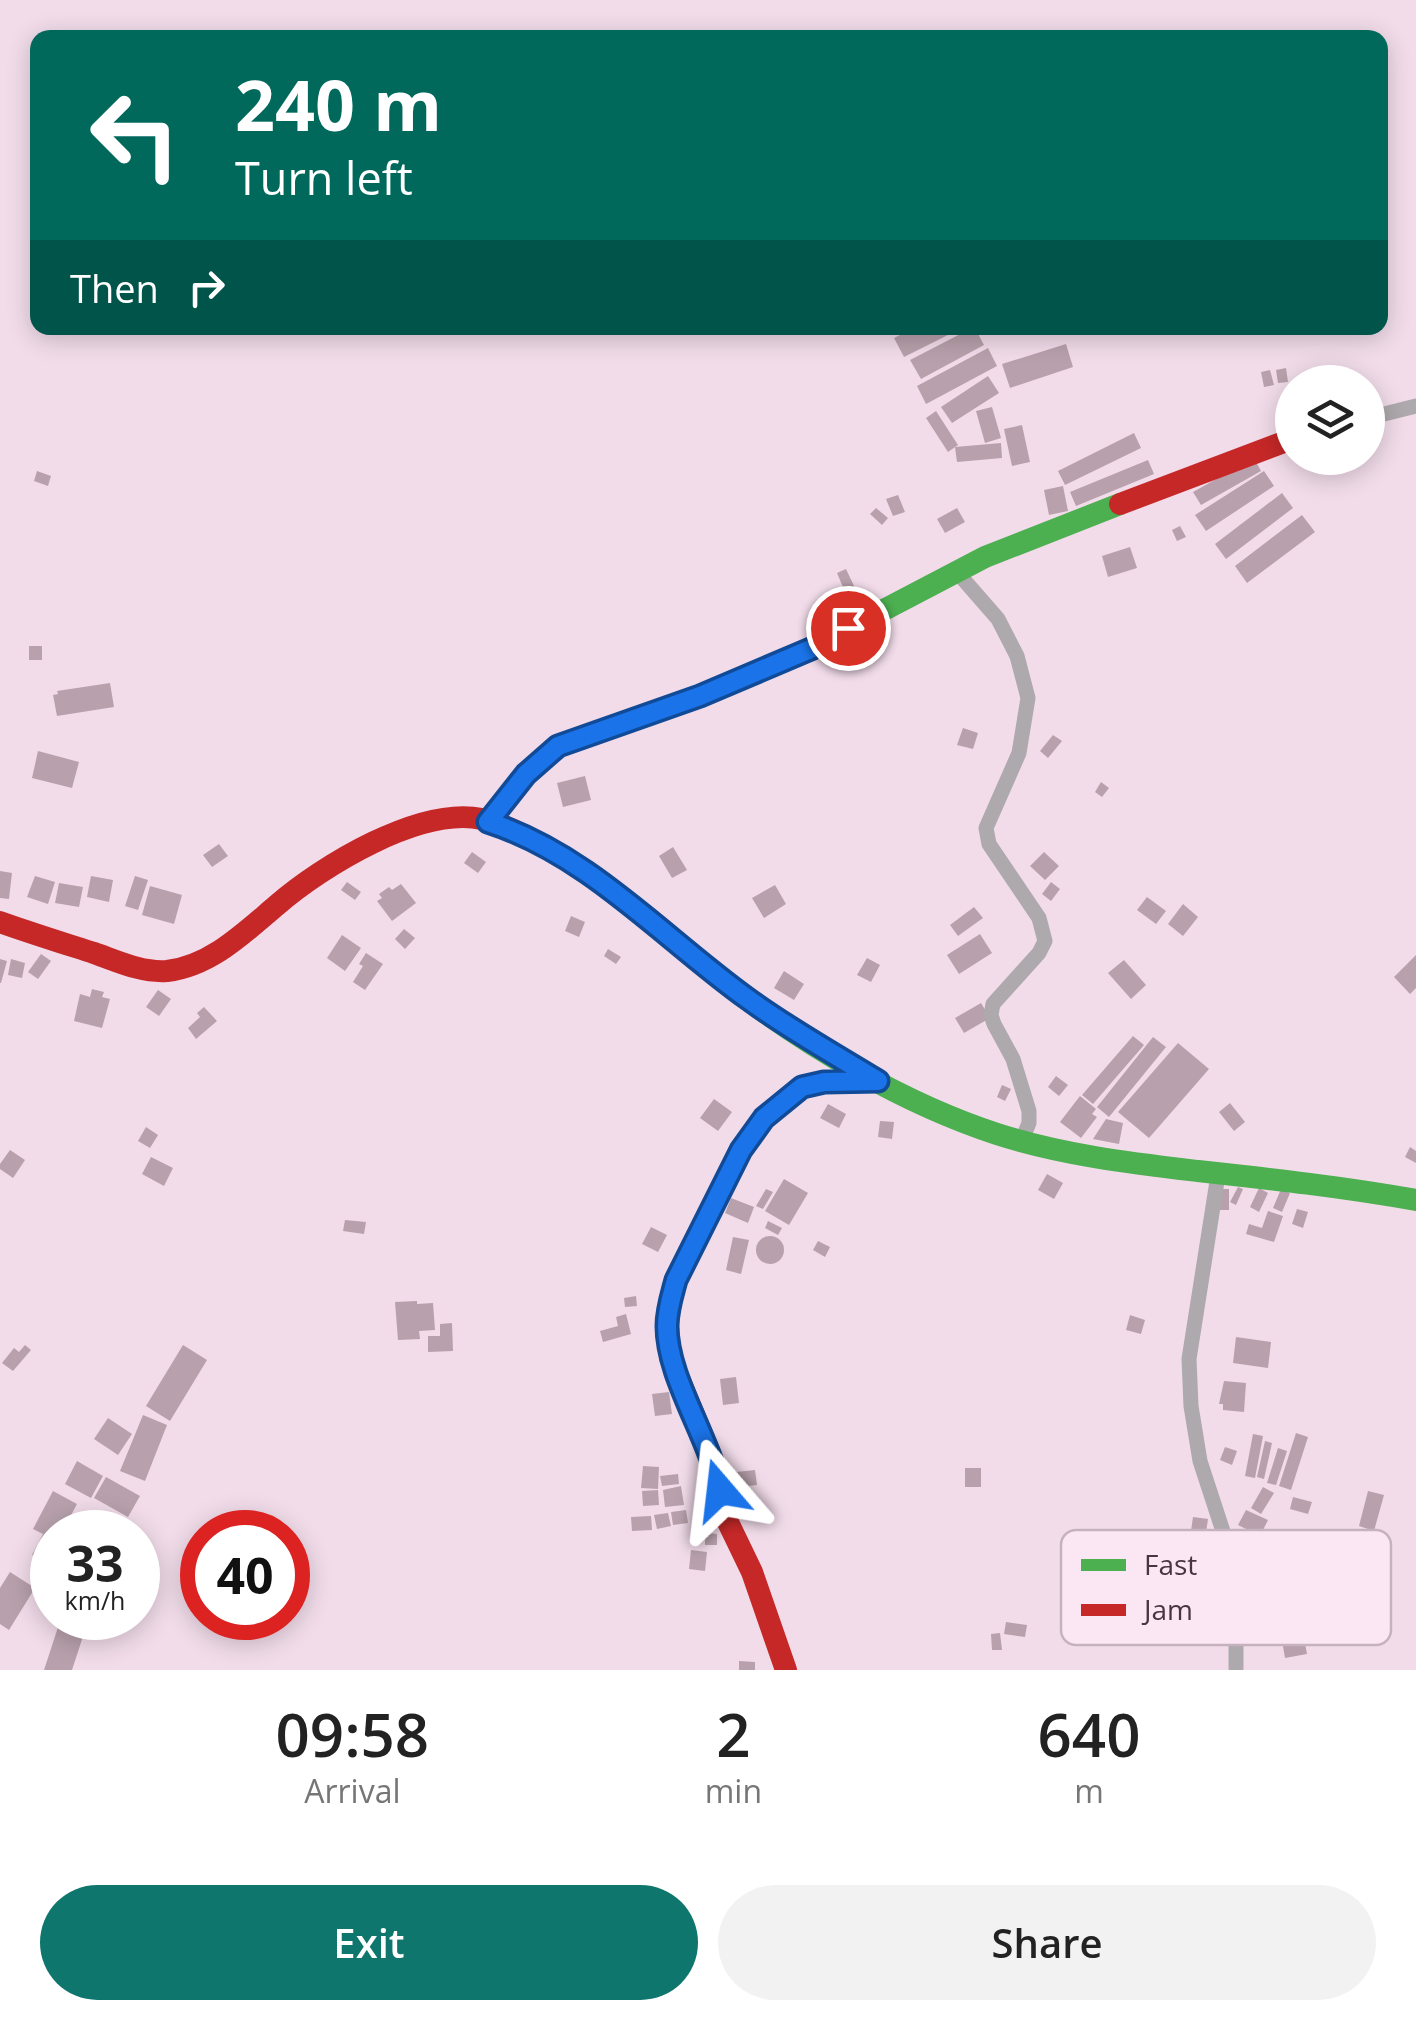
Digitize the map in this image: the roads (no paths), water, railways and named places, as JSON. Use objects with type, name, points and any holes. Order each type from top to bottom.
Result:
[{"type":"street","points":[[1385,414],[1416,406]]},
{"type":"street","points":[[488,822],[526,774],[558,746],[700,696],[813,648],[985,558],[1275,446]]},
{"type":"street","points":[[957,572],[998,620],[1017,656],[1028,698],[1018,754],[986,828],[989,844],[1039,918],[1045,942],[993,1004],[992,1015],[1029,1110],[1022,1140]]},
{"type":"street","points":[[0,922],[138,968],[166,971],[200,962],[305,882],[356,852],[441,817],[477,818],[508,828],[564,858],[644,914],[748,1000],[878,1081],[956,1119],[1085,1156],[1416,1200]]},
{"type":"street","points":[[786,1670],[752,1572],[725,1516],[715,1465],[670,1356],[670,1300],[732,1166],[764,1118],[802,1087],[824,1082],[878,1081]]},
{"type":"street","points":[[1218,1175],[1189,1359],[1191,1406],[1200,1462],[1222,1530]]}]
